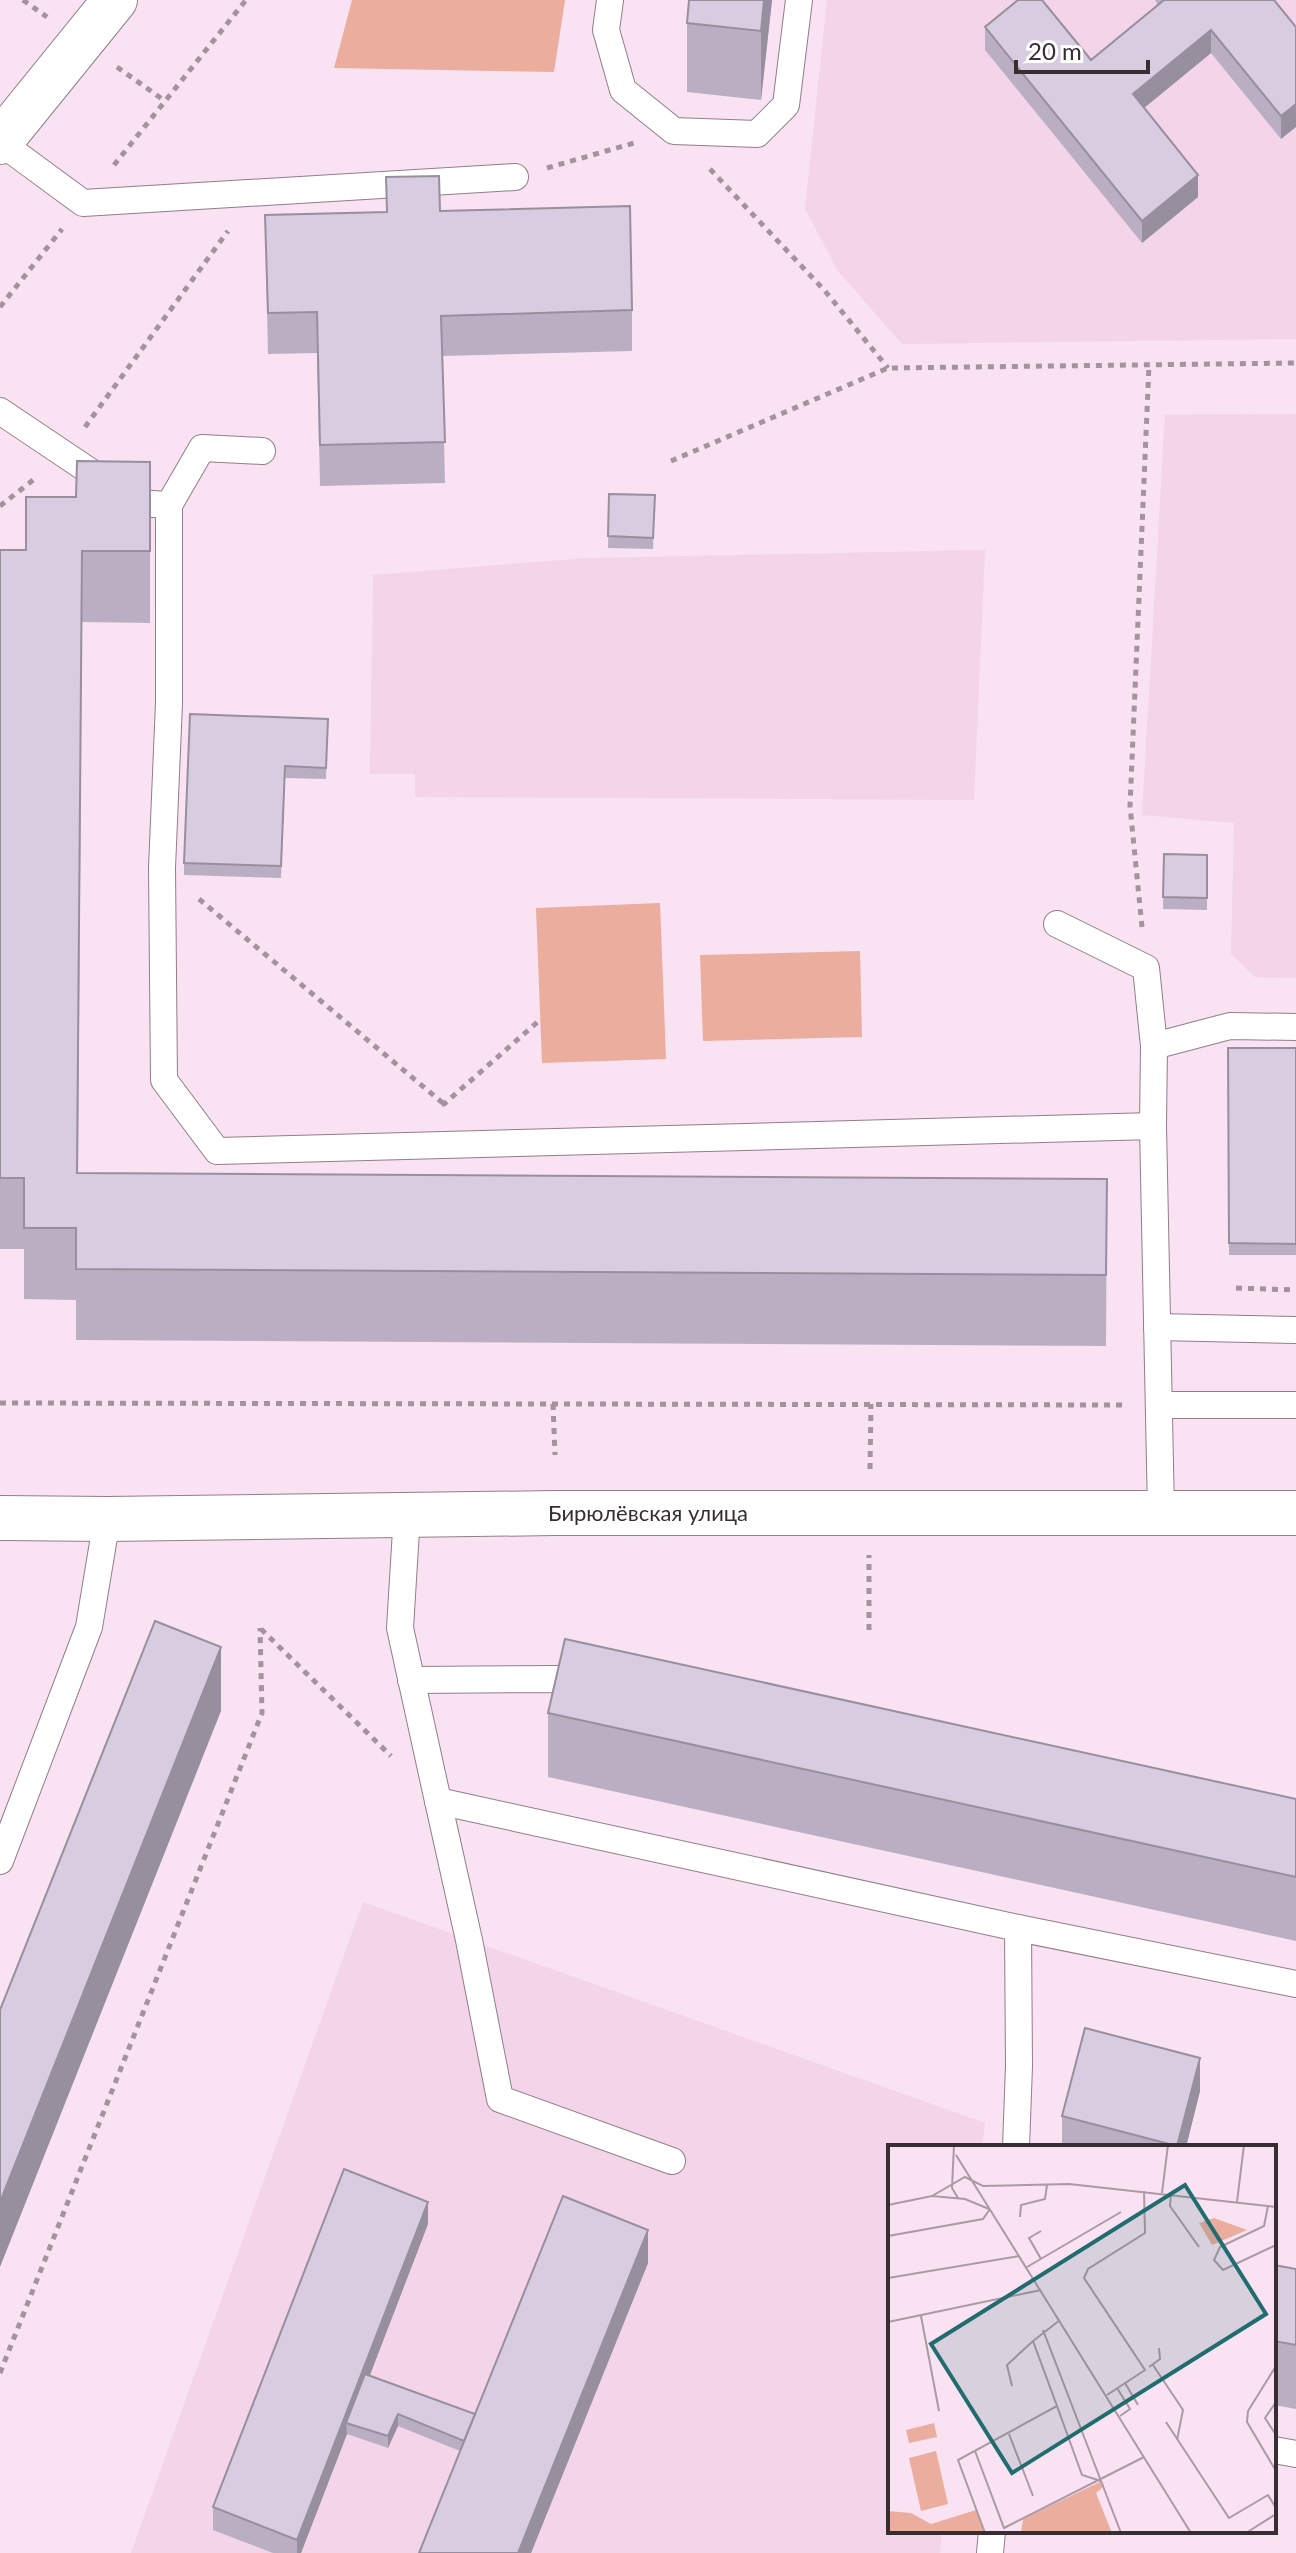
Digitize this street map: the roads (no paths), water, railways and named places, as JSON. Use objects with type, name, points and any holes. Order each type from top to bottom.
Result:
[{"type":"street","points":[[0,142],[115,0]]},
{"type":"street","name":"Бирюлёвская улица","points":[[0,1518],[407,1514],[1296,1513]]},
{"type":"lane","points":[[610,0],[606,30],[623,90],[674,131],[757,134],[786,105],[799,0]]},
{"type":"lane","points":[[0,142],[83,203],[515,177]]},
{"type":"lane","points":[[0,411],[137,503],[169,505]]},
{"type":"lane","points":[[262,451],[202,448],[169,505],[169,703],[162,868],[164,1080],[217,1151],[1153,1126]]},
{"type":"lane","points":[[1057,924],[1146,968],[1154,1046],[1161,1512]]},
{"type":"lane","points":[[1154,1046],[1230,1026],[1296,1027]]},
{"type":"lane","points":[[1157,1327],[1296,1330]]},
{"type":"lane","points":[[1160,1405],[1296,1405]]},
{"type":"lane","points":[[407,1514],[400,1628],[469,1940],[500,2099],[672,2161]]},
{"type":"lane","points":[[0,1861],[89,1627],[107,1519]]},
{"type":"lane","points":[[411,1680],[560,1679],[607,1688]]},
{"type":"lane","points":[[438,1801],[1018,1928],[1296,1984]]},
{"type":"lane","points":[[1016,2145],[1018,1928]]},
{"type":"lane","points":[[1276,2450],[1296,2454]]},
{"type":"lane","points":[[990,2553],[992,2533]]}]
